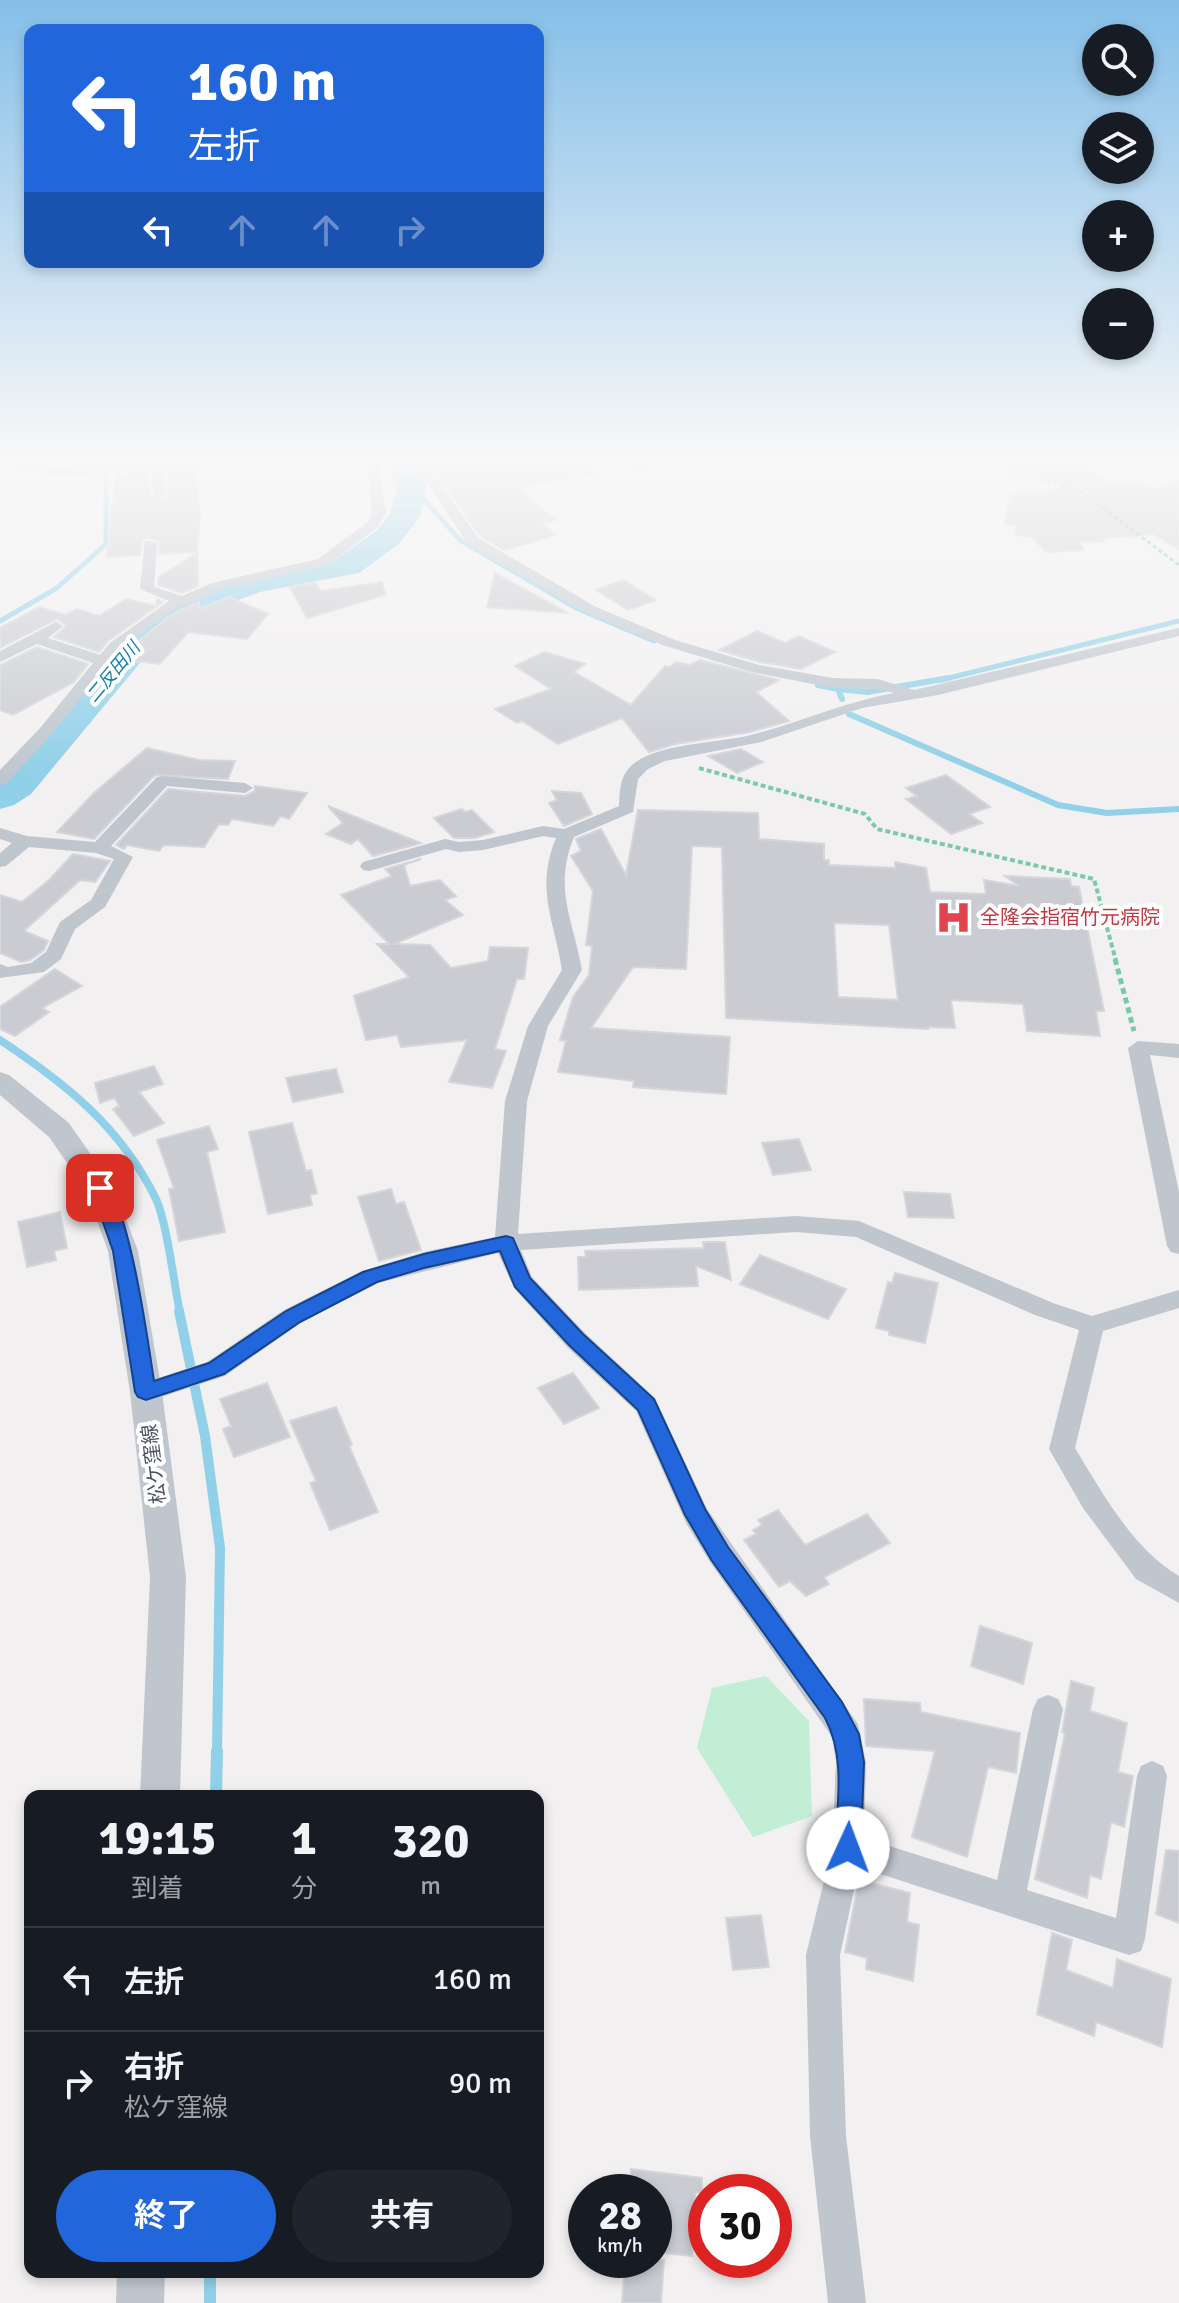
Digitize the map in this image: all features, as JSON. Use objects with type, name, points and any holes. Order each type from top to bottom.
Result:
[{"type":"street","points":[[149,561],[147,589],[179,600]]},
{"type":"street","points":[[0,780],[127,635],[179,600],[217,586],[324,561]]},
{"type":"street","points":[[508,561],[591,610],[630,628],[757,669],[833,683],[878,684],[909,692]]},
{"type":"street","points":[[0,657],[56,626]]},
{"type":"street","points":[[369,866],[445,844],[459,847],[483,845],[543,831],[566,834],[627,808],[630,778],[642,765],[660,757],[755,739],[838,710],[909,692],[938,690],[1179,632]]},
{"type":"street","points":[[36,639],[102,661]]},
{"type":"street","points":[[99,848],[163,781],[245,788]]},
{"type":"street","points":[[0,833],[25,841],[99,848],[124,857],[98,903],[67,926],[54,955],[37,968],[5,973],[0,970]]},
{"type":"street","points":[[566,834],[555,857],[552,881],[553,901],[572,970],[538,1026],[516,1101],[506,1243],[522,1282],[576,1340],[646,1405],[696,1515],[847,1734],[851,1762],[848,1848],[823,1955],[828,2136],[847,2303]]},
{"type":"street","points":[[0,862],[25,841]]},
{"type":"street","points":[[1179,1051],[1138,1048],[1179,1246]]},
{"type":"street","name":"松ケ窪線","points":[[0,1081],[59,1130],[100,1188],[123,1251],[159,1387],[168,1577],[160,1790]]},
{"type":"street","points":[[159,1387],[213,1369],[293,1316],[370,1277],[424,1261],[506,1243],[796,1224],[859,1229],[1044,1309],[1092,1325],[1179,1299]]},
{"type":"street","points":[[1092,1325],[1062,1449],[1092,1500],[1146,1571],[1179,1591]]},
{"type":"street","points":[[1009,1900],[1048,1709]]},
{"type":"street","points":[[848,1848],[1129,1939],[1152,1776]]},
{"type":"street","points":[[140,2303],[141,2278]]},
{"type":"path","points":[[660,757],[865,814],[877,829],[1094,879],[1138,1048]]},
{"type":"green space","points":[[766,1676],[809,1721],[812,1816],[753,1837],[697,1748],[712,1688]]},
{"type":"building","points":[[183,561],[198,561],[198,586],[182,593],[158,585],[159,577]]},
{"type":"building","points":[[495,573],[568,613],[487,607]]},
{"type":"building","points":[[623,580],[656,600],[628,610],[596,590]]},
{"type":"building","points":[[382,582],[385,595],[307,618],[290,587],[316,583],[321,591]]},
{"type":"building","points":[[229,597],[268,614],[247,639],[188,632],[160,664],[116,659],[171,615],[199,602],[200,609]]},
{"type":"building","points":[[126,599],[156,606],[157,599],[163,602],[108,641],[99,652],[54,637],[66,626],[57,619],[0,648],[0,628],[39,607],[65,615],[77,609],[99,616]]},
{"type":"building","points":[[757,631],[785,643],[799,636],[835,652],[801,669],[760,662],[719,650]]},
{"type":"building","points":[[37,647],[88,664],[74,682],[13,715],[0,710],[0,665]]},
{"type":"building","points":[[544,652],[585,664],[574,672],[631,705],[665,666],[670,667],[676,662],[690,665],[700,660],[779,680],[756,692],[789,721],[649,752],[622,718],[558,744],[522,721],[517,723],[495,709],[551,689],[515,666]]},
{"type":"building","points":[[147,748],[199,760],[235,761],[228,779],[155,775],[94,839],[57,832],[95,792]]},
{"type":"building","points":[[741,749],[763,762],[737,773],[708,756]]},
{"type":"building","points":[[946,775],[990,807],[969,814],[982,823],[951,834],[906,799],[917,796],[906,788]]},
{"type":"building","points":[[255,786],[307,793],[289,819],[281,816],[273,826],[232,819],[228,825],[219,824],[204,847],[164,845],[159,851],[127,845],[124,849],[116,845],[168,789],[245,796],[255,791]]},
{"type":"building","points":[[552,791],[581,793],[592,814],[564,826],[549,803],[557,800]]},
{"type":"building","points":[[328,806],[421,843],[373,856],[358,839],[351,844],[326,834],[343,823]]},
{"type":"building","points":[[462,809],[465,812],[472,810],[494,832],[475,838],[454,838],[434,818]]},
{"type":"building","points":[[638,810],[758,813],[759,839],[824,844],[824,860],[829,860],[829,865],[895,868],[895,862],[926,868],[930,892],[986,894],[984,880],[1019,886],[1005,876],[1070,879],[1071,886],[1079,887],[1104,1011],[1096,1011],[1100,1036],[1027,1031],[1023,1004],[951,1000],[955,1028],[726,1018],[722,847],[692,846],[686,969],[633,967],[591,1028],[730,1037],[726,1094],[633,1087],[634,1081],[558,1072],[566,1041],[560,1040],[573,997],[589,975],[592,946],[586,945],[593,891],[571,856],[581,851],[576,839],[601,829],[626,875]],"holes":[[[834,923],[889,925],[898,1000],[838,997]]]},
{"type":"building","points":[[73,854],[110,861],[95,882],[80,880],[24,931],[48,941],[44,950],[21,962],[0,953],[0,895],[22,902],[49,880]]},
{"type":"building","points":[[421,859],[404,865],[410,886],[440,880],[456,896],[445,900],[463,915],[394,944],[430,945],[451,968],[488,961],[490,947],[528,948],[524,979],[517,979],[495,1049],[506,1051],[492,1088],[449,1082],[467,1040],[401,1047],[397,1035],[366,1040],[354,996],[409,977],[377,944],[389,944],[341,895],[392,876],[385,869]]},
{"type":"building","points":[[55,969],[82,986],[42,1008],[49,1012],[15,1036],[0,1029],[0,1007]]},
{"type":"building","points":[[154,1066],[163,1084],[139,1092],[164,1123],[134,1136],[113,1109],[119,1106],[115,1098],[100,1103],[95,1083]]},
{"type":"building","points":[[336,1069],[343,1092],[293,1102],[286,1078]]},
{"type":"building","points":[[292,1123],[306,1171],[311,1170],[317,1193],[310,1195],[312,1205],[268,1214],[249,1132]]},
{"type":"building","points":[[209,1126],[218,1149],[207,1152],[225,1232],[179,1241],[169,1189],[174,1188],[157,1140]]},
{"type":"building","points":[[799,1139],[811,1170],[773,1175],[762,1143]]},
{"type":"building","points":[[391,1189],[396,1204],[404,1202],[421,1250],[379,1261],[358,1197]]},
{"type":"building","points":[[904,1192],[950,1194],[954,1218],[908,1217]]},
{"type":"building","points":[[60,1212],[67,1248],[54,1251],[56,1260],[27,1267],[18,1222]]},
{"type":"building","points":[[703,1242],[725,1242],[731,1280],[696,1266],[698,1286],[579,1290],[578,1257],[586,1257],[585,1251],[704,1248]]},
{"type":"building","points":[[760,1255],[846,1289],[828,1319],[740,1284]]},
{"type":"building","points":[[895,1273],[938,1283],[925,1343],[889,1335],[889,1331],[876,1328],[888,1282],[892,1283]]},
{"type":"building","points":[[573,1373],[599,1408],[564,1424],[538,1388]]},
{"type":"building","points":[[267,1383],[290,1437],[234,1457],[223,1429],[231,1426],[220,1399]]},
{"type":"building","points":[[336,1407],[352,1445],[349,1446],[378,1512],[330,1530],[310,1483],[316,1481],[290,1421]]},
{"type":"building","points":[[778,1510],[805,1545],[867,1514],[890,1543],[824,1577],[829,1584],[806,1596],[790,1581],[779,1587],[744,1540],[756,1534],[753,1530],[762,1525],[758,1520]]},
{"type":"building","points":[[980,1626],[1032,1643],[1023,1684],[971,1666]]},
{"type":"building","points":[[1071,1681],[1094,1688],[1090,1711],[1127,1723],[1118,1772],[1133,1776],[1124,1827],[1111,1822],[1101,1879],[1090,1875],[1087,1898],[1035,1879],[1065,1733],[1062,1732]]},
{"type":"building","points":[[864,1699],[920,1703],[921,1712],[1020,1733],[1016,1773],[988,1767],[967,1857],[912,1837],[935,1751],[866,1746]]},
{"type":"building","points":[[1166,1850],[1179,1851],[1179,1923],[1156,1914]]},
{"type":"building","points":[[859,1880],[910,1893],[907,1922],[919,1925],[913,1981],[866,1969],[867,1958],[845,1952]]},
{"type":"building","points":[[761,1915],[769,1967],[733,1970],[726,1918]]},
{"type":"building","points":[[1052,1933],[1072,1940],[1066,1970],[1113,1988],[1117,1959],[1171,1979],[1162,2047],[1096,2022],[1094,2036],[1037,2014]]},
{"type":"building","points":[[631,2169],[670,2174],[631,2174]]},
{"type":"building","points":[[672,2174],[688,2176],[688,2256],[672,2254]]},
{"type":"building","points":[[624,2278],[663,2278],[661,2303],[622,2303]]},
{"type":"waterway","points":[[0,621],[57,588],[87,561]]},
{"type":"waterway","name":"二反田川","points":[[0,797],[17,786],[147,633],[189,606],[253,584],[348,566],[354,561]]},
{"type":"waterway","points":[[497,561],[578,609],[654,641]]},
{"type":"waterway","points":[[941,680],[1179,621]]},
{"type":"waterway","points":[[838,689],[867,692],[949,678]]},
{"type":"waterway","points":[[818,685],[838,689]]},
{"type":"waterway","points":[[838,689],[842,699]]},
{"type":"waterway","points":[[849,714],[1058,805],[1107,813],[1179,809]]},
{"type":"waterway","points":[[0,1040],[69,1090],[108,1128],[142,1173],[160,1210],[180,1313]]},
{"type":"waterway","points":[[179,1311],[205,1436],[220,1548],[217,1753]]},
{"type":"waterway","points":[[216,1790],[217,1751]]},
{"type":"waterway","points":[[210,2278],[210,2303]]},
{"type":"place","name":"全隆会指宿竹元病院","points":[[954,917]]},
{"type":"route","points":[[100,1188],[123,1251],[146,1392],[216,1369],[293,1316],[370,1277],[424,1261],[506,1243],[522,1282],[576,1340],[646,1405],[696,1515],[720,1554],[781,1634],[847,1734],[851,1762],[848,1848]]}]
